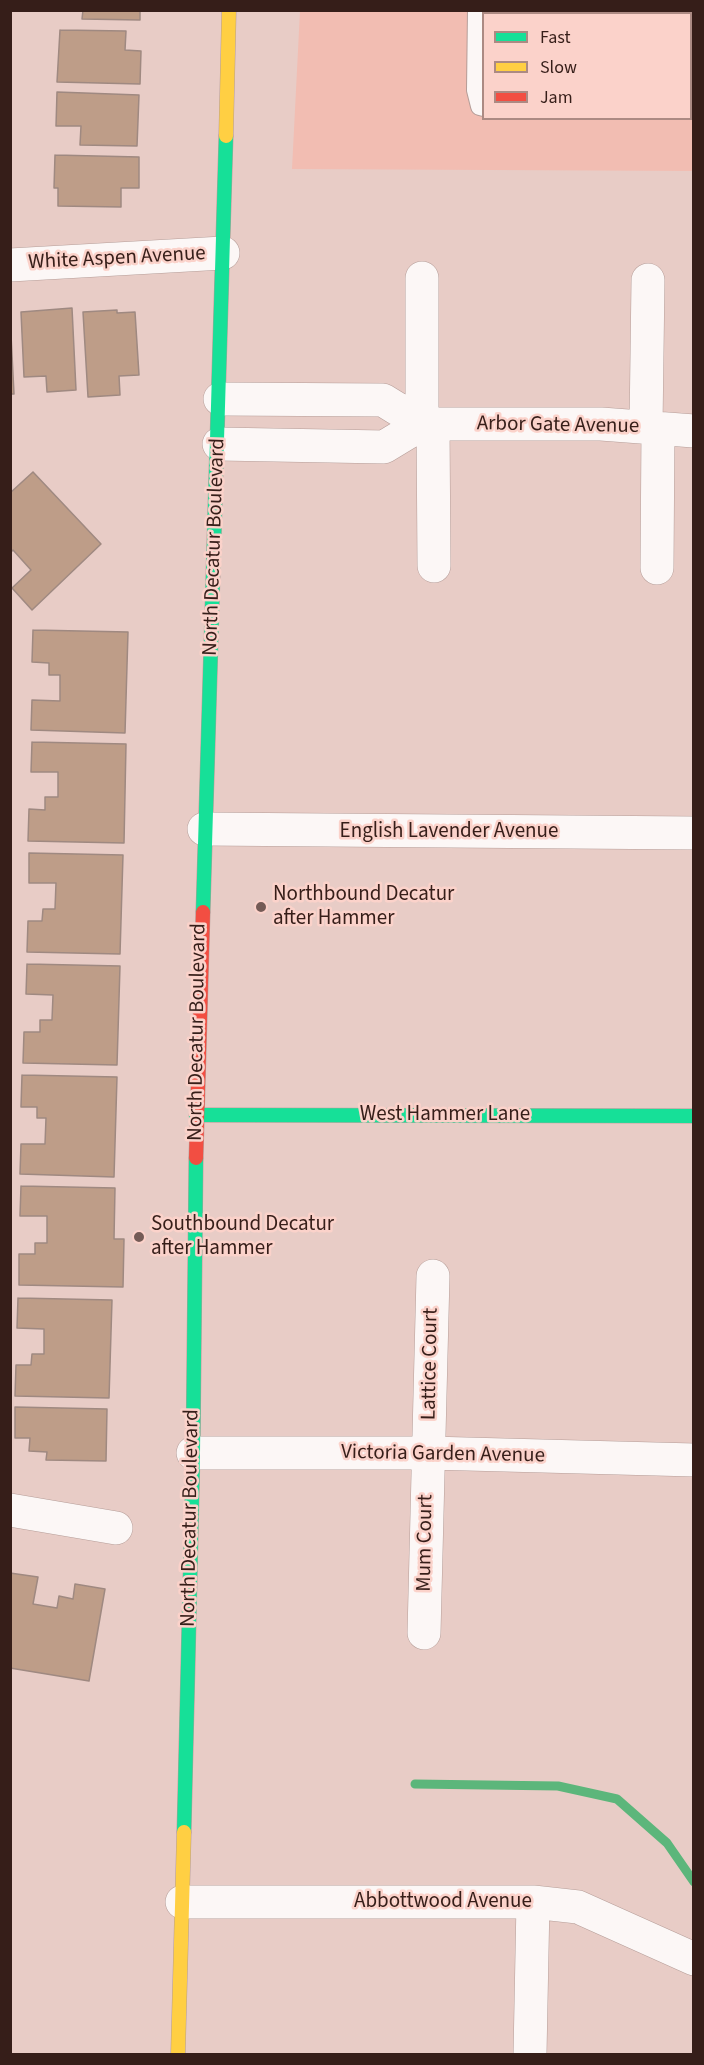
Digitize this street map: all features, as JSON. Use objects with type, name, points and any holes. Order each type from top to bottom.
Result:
[{"type":"main road","name":"North Decatur Boulevard","points":[[178,2055],[193,1453],[196,1114],[219,444],[229,10]]},
{"type":"main road","name":"West Hammer Lane","points":[[196,1114],[693,1116]]},
{"type":"street","name":"White Aspen Avenue","points":[[10,265],[223,253]]},
{"type":"street","points":[[422,278],[434,566]]},
{"type":"street","points":[[648,280],[657,568]]},
{"type":"street","points":[[220,399],[383,400],[428,424]]},
{"type":"street","points":[[219,444],[384,447],[428,424]]},
{"type":"street","name":"Arbor Gate Avenue","points":[[428,424],[601,424],[693,431]]},
{"type":"street","name":"English Lavender Avenue","points":[[204,829],[693,833]]},
{"type":"street","name":"Lattice Court","points":[[429,1453],[433,1276]]},
{"type":"street","name":"Victoria Garden Avenue","points":[[193,1453],[429,1453],[693,1460]]},
{"type":"street","name":"Mum Court","points":[[424,1633],[429,1453]]},
{"type":"street","points":[[10,1510],[116,1528]]},
{"type":"street","name":"Abbottwood Avenue","points":[[182,1902],[533,1902],[578,1907],[693,1959]]},
{"type":"street","points":[[530,2055],[533,1902]]},
{"type":"lane","points":[[477,10],[476,90],[482,107]]},
{"type":"shaded area","points":[[300,11],[693,11],[693,171],[292,169]]},
{"type":"building","points":[[83,10],[140,10],[140,20],[82,19]]},
{"type":"building","points":[[60,30],[126,31],[125,50],[141,51],[140,84],[57,82]]},
{"type":"building","points":[[57,92],[139,95],[137,146],[80,145],[81,126],[56,126]]},
{"type":"building","points":[[55,155],[139,157],[139,188],[121,188],[121,207],[58,206],[58,188],[54,188]]},
{"type":"building","points":[[72,308],[76,390],[47,392],[46,376],[24,377],[21,312]]},
{"type":"building","points":[[117,310],[117,313],[135,312],[139,375],[119,376],[120,395],[88,397],[83,312]]},
{"type":"building","points":[[11,335],[14,394],[10,394]]},
{"type":"building","points":[[33,472],[101,544],[32,610],[12,588],[31,570],[13,550],[10,553],[10,493]]},
{"type":"building","points":[[33,630],[128,632],[125,733],[31,730],[32,700],[60,701],[60,675],[49,675],[49,663],[32,662]]},
{"type":"building","points":[[32,742],[126,744],[124,843],[28,841],[29,809],[45,810],[45,797],[58,797],[58,772],[31,772]]},
{"type":"building","points":[[29,853],[123,855],[120,954],[27,952],[28,921],[42,921],[43,909],[55,909],[56,883],[29,883]]},
{"type":"building","points":[[27,964],[120,966],[117,1065],[23,1063],[24,1032],[40,1032],[40,1020],[52,1020],[53,995],[26,994]]},
{"type":"building","points":[[22,1075],[117,1077],[114,1177],[20,1174],[21,1144],[45,1144],[46,1118],[37,1118],[37,1107],[21,1107]]},
{"type":"building","points":[[21,1186],[115,1188],[114,1239],[124,1239],[123,1287],[19,1285],[19,1254],[35,1254],[35,1243],[47,1243],[47,1216],[20,1216]]},
{"type":"building","points":[[18,1298],[112,1300],[109,1398],[15,1396],[16,1365],[31,1365],[32,1354],[44,1354],[44,1329],[17,1328]]},
{"type":"building","points":[[15,1407],[107,1409],[106,1461],[46,1460],[47,1452],[29,1451],[30,1438],[15,1438]]},
{"type":"building","points":[[10,1573],[38,1577],[33,1604],[57,1608],[59,1596],[73,1599],[75,1584],[105,1589],[89,1681],[10,1668]]},
{"type":"waterway","points":[[415,1784],[558,1786],[617,1799],[667,1843],[694,1882]]},
{"type":"traffic: fast","points":[[203,912],[226,136]]},
{"type":"traffic: fast","points":[[196,1115],[694,1116]]},
{"type":"traffic: fast","points":[[184,1832],[193,1453],[196,1158]]},
{"type":"traffic: slow","points":[[226,136],[229,10]]},
{"type":"traffic: slow","points":[[178,2054],[184,1832]]},
{"type":"traffic: jam","points":[[196,1158],[203,912]]},
{"type":"place","name":"Northbound Decatur after Hammer","points":[[261,907]]},
{"type":"place","name":"Southbound Decatur after Hammer","points":[[139,1237]]}]
